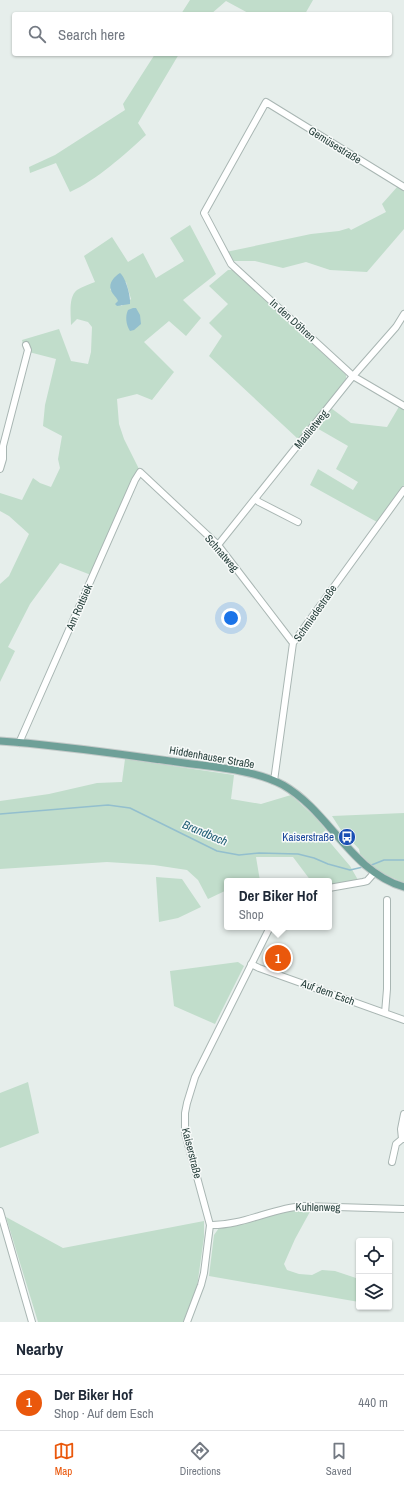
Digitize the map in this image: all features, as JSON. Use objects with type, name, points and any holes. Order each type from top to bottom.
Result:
[{"type":"main road","name":"Hiddenhauser Straße","points":[[0,741],[86,749],[199,765],[246,772],[274,781],[294,792],[305,801],[372,872],[390,882],[404,887]]},
{"type":"street","name":"Gemüsestraße","points":[[204,213],[266,102],[404,187]]},
{"type":"street","name":"In den Döhren","points":[[204,213],[231,264],[353,376],[404,406]]},
{"type":"street","name":"Madlietweg","points":[[218,545],[353,376],[396,327],[404,314]]},
{"type":"street","points":[[0,469],[4,459],[3,446],[28,350],[26,345]]},
{"type":"street","name":"Schnatweg","points":[[140,472],[218,545],[293,643]]},
{"type":"street","name":"Am Rottsiek","points":[[19,743],[135,480],[140,472]]},
{"type":"street","name":"Schmiedestraße","points":[[274,781],[293,643],[404,490]]},
{"type":"street","points":[[255,499],[298,522]]},
{"type":"street","points":[[332,887],[367,881],[372,872]]},
{"type":"street","points":[[385,1013],[387,989],[387,900]]},
{"type":"street","name":"Kaiserstraße","points":[[187,1322],[201,1285],[210,1225],[187,1141],[184,1123],[185,1113],[189,1094],[196,1077],[268,930]]},
{"type":"street","name":"Auf dem Esch","points":[[251,964],[404,1020]]},
{"type":"street","points":[[392,1162],[396,1144],[403,1139],[401,1129],[404,1114]]},
{"type":"street","name":"Kuhlenweg","points":[[210,1225],[219,1225],[242,1220],[290,1206],[404,1209]]},
{"type":"street","points":[[0,1211],[32,1322]]},
{"type":"green space","points":[[190,0],[313,0],[306,12],[246,12],[226,1],[213,12],[182,12]]},
{"type":"green space","points":[[154,56],[178,56],[138,123],[146,135],[119,159],[90,181],[70,192],[56,163],[30,173],[29,167],[55,155],[125,110],[123,104]]},
{"type":"green space","points":[[398,186],[404,189],[404,229],[367,272],[330,270],[306,262],[283,268],[255,261],[232,261],[226,252],[311,234],[339,231],[349,228],[351,230],[386,212],[382,204]]},
{"type":"green space","points":[[190,225],[216,274],[183,300],[201,318],[186,336],[169,321],[144,342],[174,372],[152,400],[137,394],[117,399],[119,424],[124,439],[139,469],[91,575],[60,563],[30,604],[8,647],[15,651],[0,682],[0,584],[9,576],[29,534],[9,516],[0,511],[0,493],[22,500],[33,478],[40,483],[51,487],[60,468],[58,459],[62,436],[43,426],[45,405],[56,359],[25,351],[22,340],[59,329],[71,361],[88,364],[91,352],[92,327],[88,322],[77,319],[71,325],[71,302],[74,293],[77,290],[95,282],[84,256],[112,237],[128,262],[143,253],[156,278],[184,261],[170,238]],"holes":[[[126,282],[131,299],[121,306],[116,296],[110,289]]]},
{"type":"green space","points":[[228,270],[233,270],[346,375],[346,379],[300,439],[297,438],[209,356],[222,336],[209,323],[228,304],[209,286]]},
{"type":"green space","points":[[400,405],[404,408],[404,485],[377,522],[310,485],[318,469],[353,490],[358,482],[336,469],[348,446],[315,427],[331,408],[351,423],[387,427]]},
{"type":"green space","points":[[125,759],[234,775],[231,799],[261,804],[291,795],[315,817],[326,830],[322,833],[350,866],[358,880],[332,884],[332,878],[309,878],[293,857],[256,857],[260,878],[224,878],[224,891],[208,899],[198,880],[187,870],[154,865],[107,862],[0,869],[0,801],[49,794],[97,783],[122,782]]},
{"type":"green space","points":[[404,813],[404,883],[373,867],[360,854],[359,849],[341,830],[332,816]]},
{"type":"green space","points":[[156,877],[182,879],[201,907],[178,918],[159,922]]},
{"type":"green space","points":[[238,962],[244,966],[215,1024],[174,1006],[170,971]]},
{"type":"green space","points":[[28,1082],[39,1133],[0,1148],[0,1093]]},
{"type":"green space","points":[[312,1208],[295,1239],[284,1264],[287,1270],[299,1274],[312,1275],[322,1270],[335,1271],[356,1278],[356,1301],[209,1276],[214,1235],[219,1228],[294,1209]]},
{"type":"green space","points":[[6,1217],[63,1248],[204,1221],[204,1237],[197,1287],[183,1322],[38,1322]]},
{"type":"water","points":[[120,273],[128,288],[130,304],[117,306],[115,304],[118,301],[110,285],[114,278]]},
{"type":"water","points":[[136,308],[140,315],[141,324],[134,330],[130,331],[126,315],[128,310]]},
{"type":"waterway","name":"Brandbach","points":[[0,814],[108,805],[130,808],[217,851],[239,855],[259,853],[298,854],[350,870],[363,867]]},
{"type":"waterway","name":"Brandbach","points":[[369,866],[384,860],[404,860]]},
{"type":"place","name":"Kaiserstraße","points":[[347,837]]},
{"type":"place","name":"Der Biker Hof","points":[[278,958]]}]
